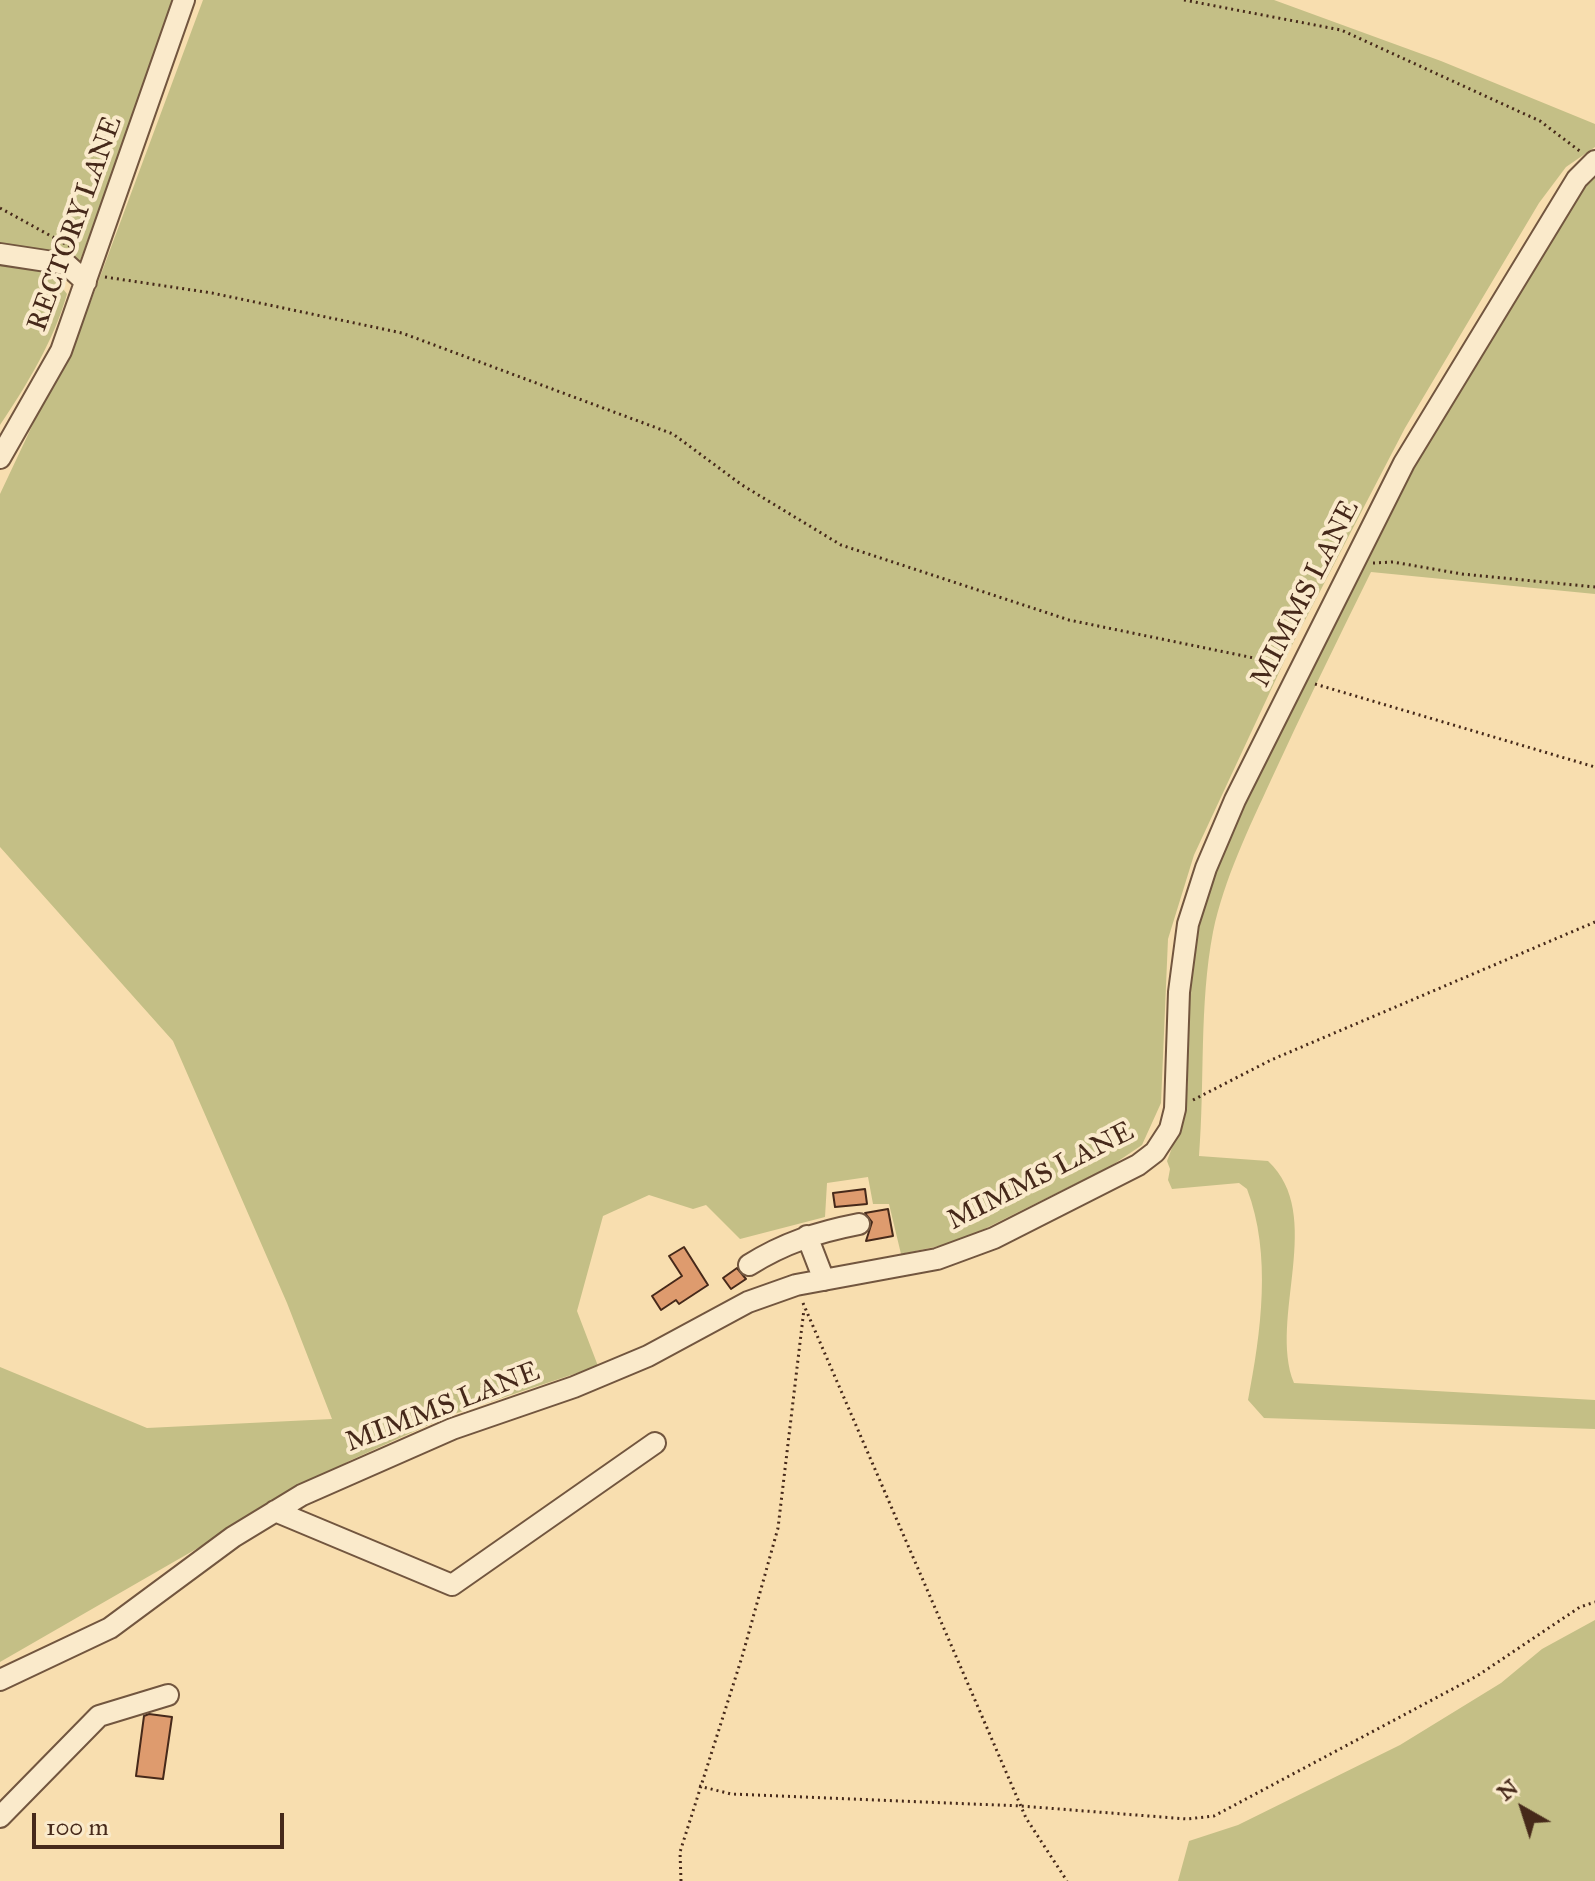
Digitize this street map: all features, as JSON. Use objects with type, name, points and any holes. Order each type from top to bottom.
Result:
[{"type":"street","name":"RECTORY LANE","points":[[0,458],[61,351],[184,0]]},
{"type":"street","name":"MIMMS LANE","points":[[0,1680],[110,1628],[233,1537],[302,1495],[452,1429],[574,1387],[648,1356],[748,1302],[796,1285],[937,1259],[994,1238],[1138,1165],[1163,1143],[1175,1109],[1179,992],[1188,924],[1206,868],[1235,800],[1293,678],[1404,463],[1577,179],[1594,161]]},
{"type":"street","points":[[0,254],[66,264],[89,274]]},
{"type":"street","points":[[749,1265],[774,1249],[807,1236],[859,1224]]},
{"type":"street","points":[[807,1236],[824,1280]]},
{"type":"street","points":[[275,1511],[452,1585],[655,1443]]},
{"type":"street","points":[[0,1817],[99,1716],[168,1695]]},
{"type":"path","points":[[1184,0],[1341,30],[1540,121],[1594,161]]},
{"type":"path","points":[[0,208],[68,243],[89,274],[212,293],[402,333],[673,434],[742,485],[841,545],[1069,620],[1254,658],[1293,678],[1595,767]]},
{"type":"path","points":[[1370,563],[1393,562],[1462,574],[1595,587]]},
{"type":"path","points":[[1175,1109],[1271,1060],[1595,922]]},
{"type":"path","points":[[1195,1085],[1196,1098]]},
{"type":"path","points":[[796,1285],[1021,1806],[1067,1881]]},
{"type":"path","points":[[681,1881],[680,1852],[742,1657],[778,1528],[805,1307]]},
{"type":"path","points":[[699,1786],[731,1794],[1021,1806],[1187,1819],[1214,1816],[1477,1676],[1580,1607],[1595,1602]]},
{"type":"shaded area","points":[[0,0],[175,0],[80,261],[72,254],[0,243]]},
{"type":"shaded area","points":[[203,0],[1274,0],[1441,61],[1595,124],[1595,147],[1566,167],[1539,203],[1405,428],[1290,649],[1194,855],[1168,939],[1161,1103],[1142,1145],[1111,1166],[958,1242],[901,1254],[889,1204],[873,1204],[868,1177],[827,1183],[825,1217],[740,1239],[706,1205],[693,1209],[649,1195],[603,1216],[577,1311],[598,1366],[448,1416],[349,1461],[0,1662],[0,1367],[147,1428],[332,1419],[287,1303],[173,1041],[0,847],[0,494],[91,301]]},
{"type":"shaded area","points":[[1595,173],[1595,594],[1371,572],[1254,817],[1230,873],[1218,912],[1206,987],[1199,1156],[1268,1161],[1285,1183],[1293,1209],[1295,1238],[1287,1328],[1288,1357],[1294,1383],[1595,1400],[1595,1429],[1264,1418],[1248,1400],[1260,1321],[1262,1267],[1255,1214],[1247,1189],[1239,1183],[1172,1189],[1168,1180],[1170,1169],[1167,1161],[1184,1116],[1188,1081],[1185,1002],[1197,916],[1226,831],[1406,472],[1578,191]]},
{"type":"shaded area","points":[[0,264],[50,272],[67,294],[39,362],[0,425]]},
{"type":"shaded area","points":[[1595,1620],[1595,1881],[1178,1881],[1189,1841],[1238,1825],[1400,1745],[1501,1683],[1542,1649]]},
{"type":"building","points":[[865,1189],[867,1204],[835,1207],[833,1193]]},
{"type":"building","points":[[888,1209],[893,1236],[866,1241],[872,1222],[865,1213]]},
{"type":"building","points":[[684,1247],[708,1285],[679,1304],[676,1300],[661,1310],[652,1296],[682,1276],[669,1256]]},
{"type":"building","points":[[737,1268],[746,1279],[731,1289],[723,1278]]},
{"type":"building","points":[[144,1716],[172,1717],[163,1779],[136,1776]]}]
